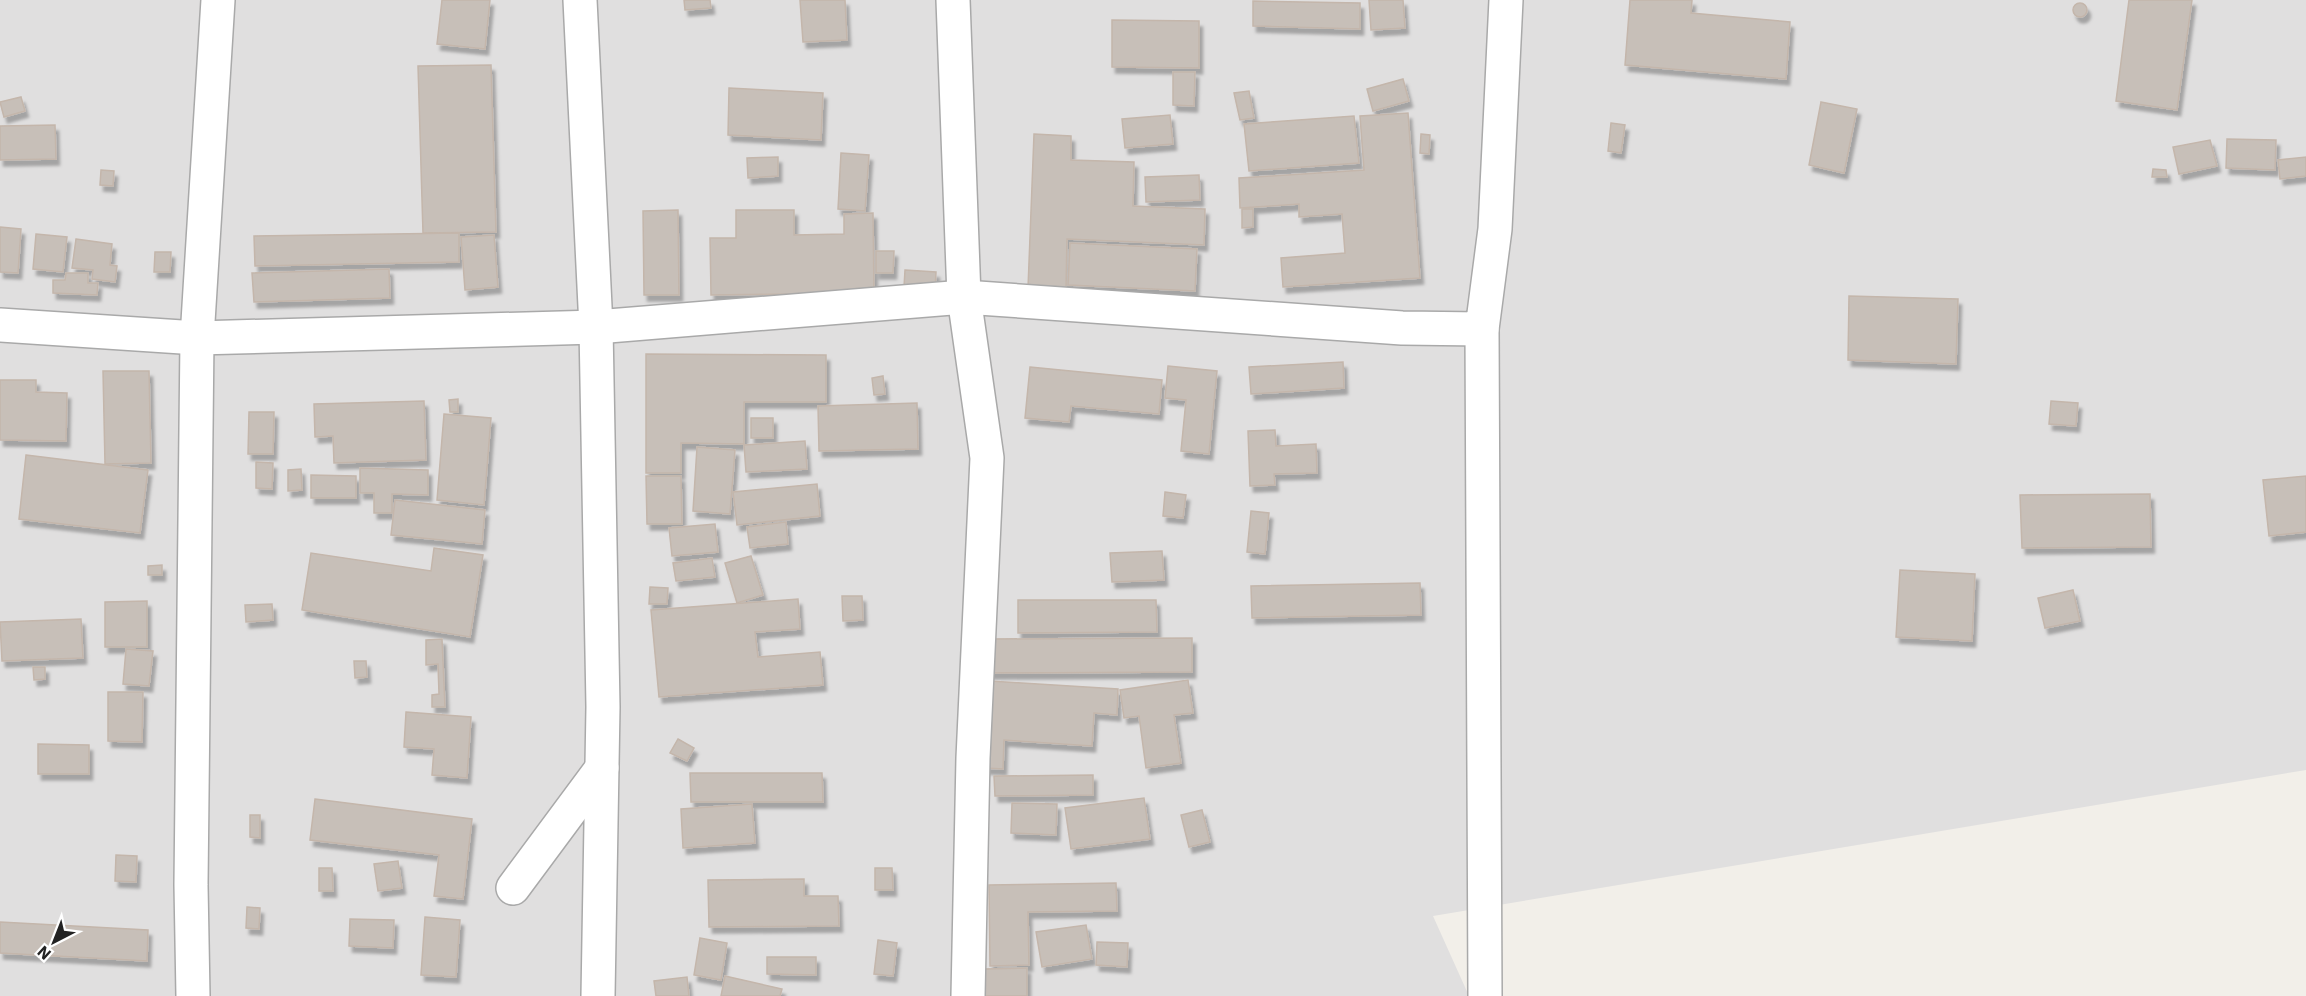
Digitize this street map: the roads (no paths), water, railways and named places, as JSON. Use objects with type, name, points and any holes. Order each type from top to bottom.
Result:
[{"type":"street","points":[[193,996],[191,885],[197,338],[218,0]]},
{"type":"street","points":[[580,0],[596,327],[603,707],[598,996]]},
{"type":"street","points":[[953,0],[964,297],[987,458],[973,758],[968,996]]},
{"type":"street","points":[[1485,996],[1482,329],[1495,229],[1506,0]]},
{"type":"street","points":[[0,325],[197,338],[596,327],[964,297],[1401,328],[1482,329]]},
{"type":"street","points":[[513,888],[602,768]]}]
